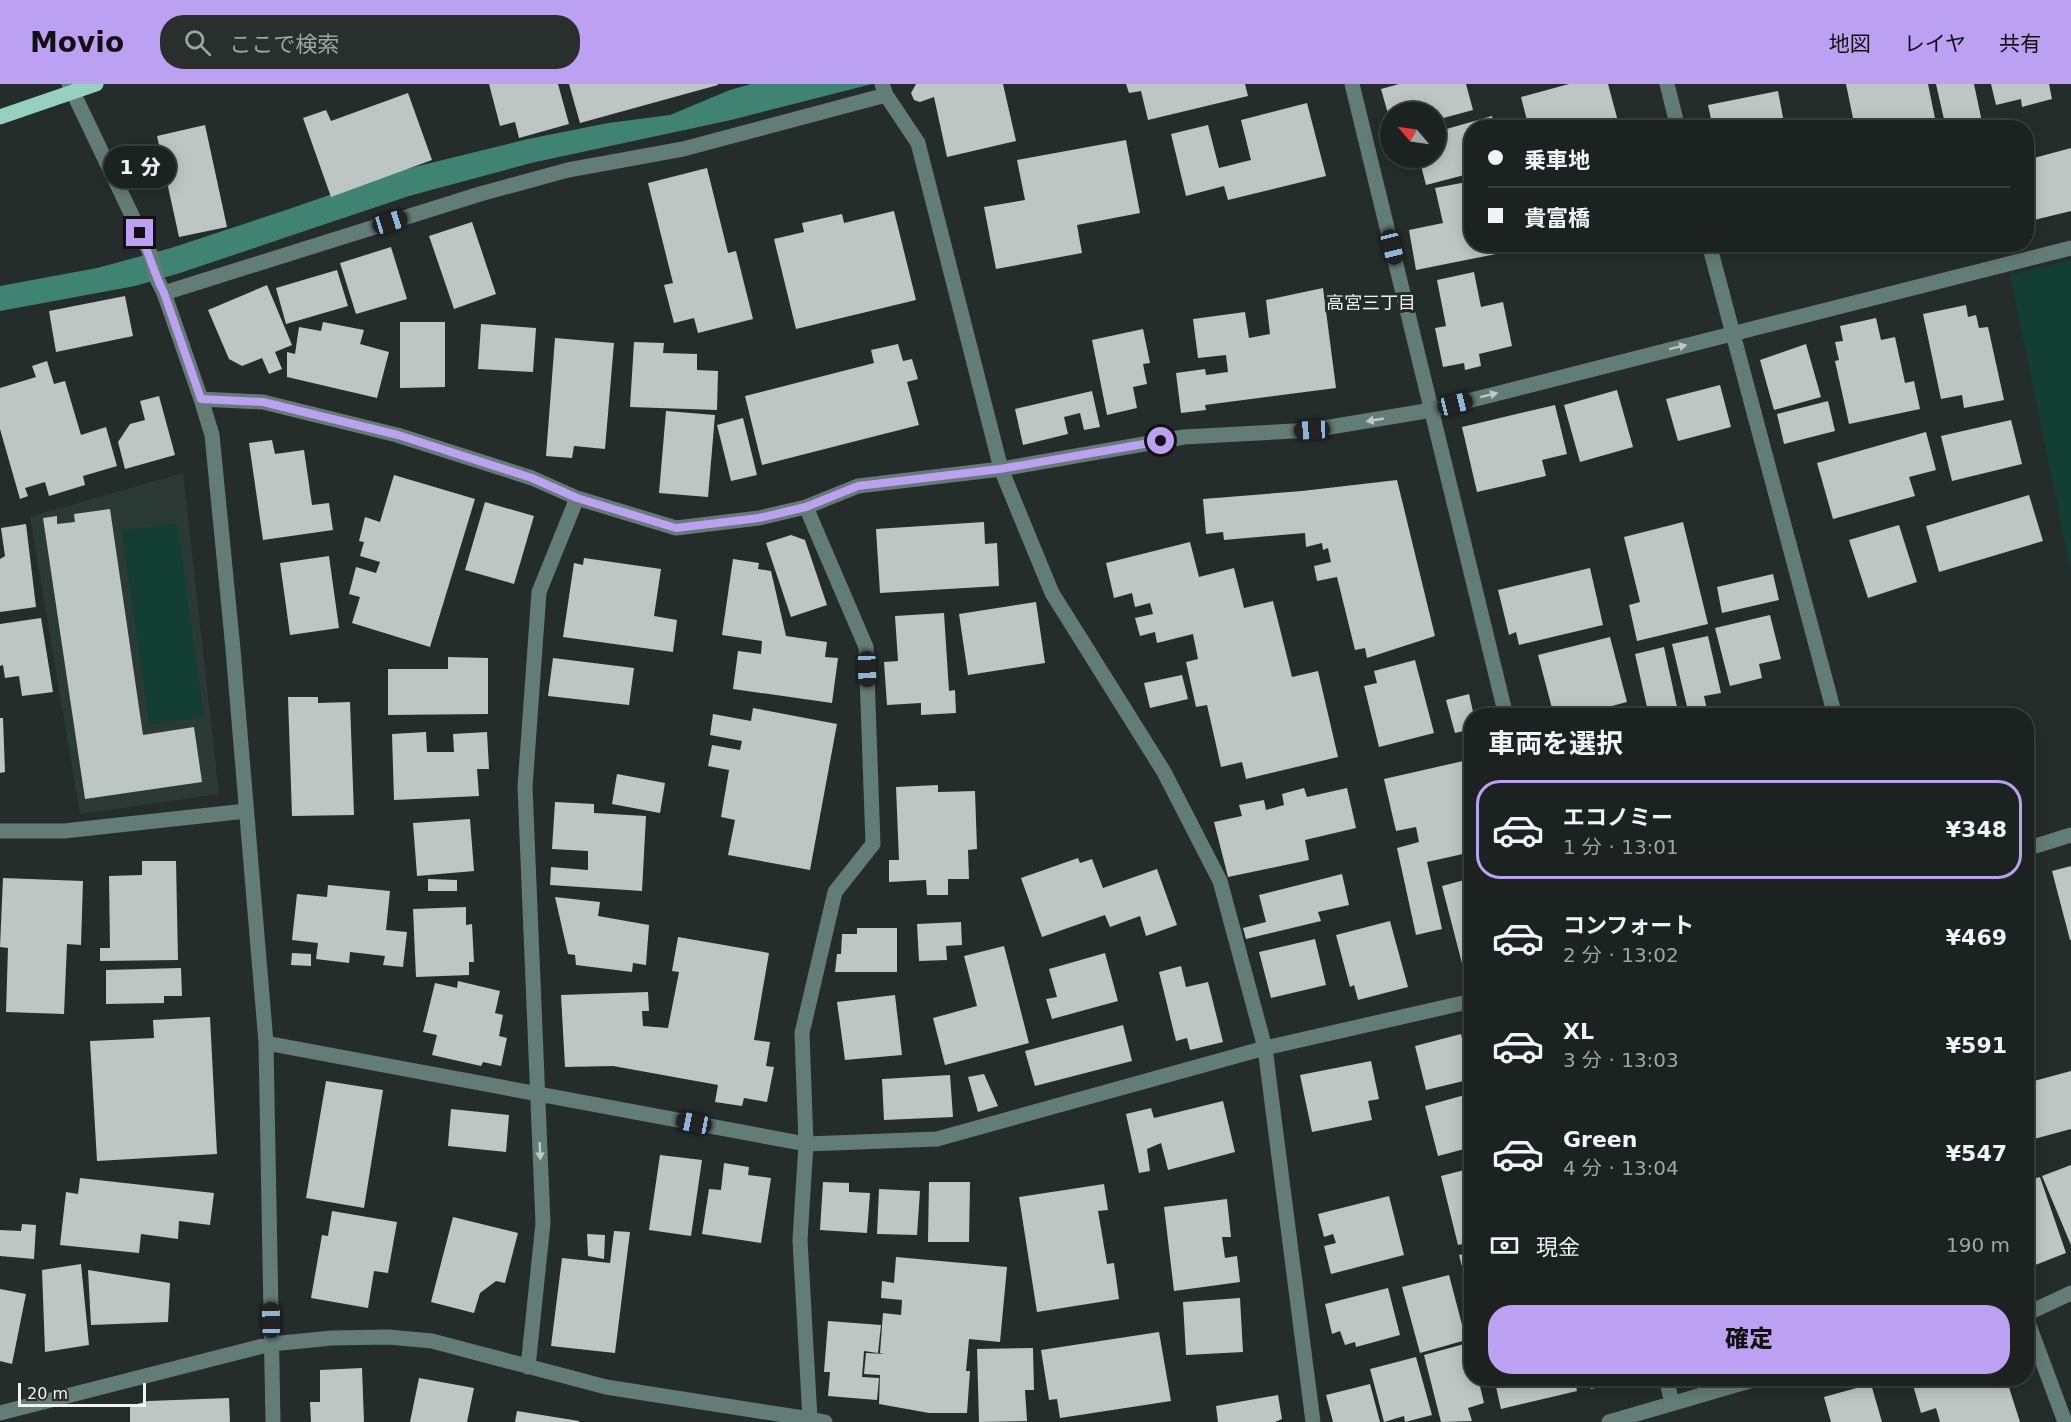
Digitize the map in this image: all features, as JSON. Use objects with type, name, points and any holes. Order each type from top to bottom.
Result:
[{"type":"main road","points":[[0,117],[71,88],[96,84]]},
{"type":"street","points":[[1352,84],[1504,708]]},
{"type":"street","points":[[1667,84],[1676,120]]},
{"type":"street","points":[[71,88],[150,253],[212,435],[233,649],[266,1042],[273,1422]]},
{"type":"street","points":[[160,286],[568,170],[683,149],[884,90],[918,143],[1000,469],[1052,593],[1164,772],[1220,881],[1265,1048],[1313,1422]]},
{"type":"street","points":[[201,399],[263,402],[398,435],[532,478],[577,498],[676,528],[759,518],[806,507],[858,486],[1000,469],[1184,437],[1312,430],[1432,410],[2071,248]]},
{"type":"street","points":[[1710,252],[1833,708]]},
{"type":"street","points":[[528,1367],[543,1223],[525,787],[540,592],[577,498]]},
{"type":"street","points":[[806,507],[866,647],[873,844],[835,892],[802,1033],[806,1144],[800,1240],[810,1421]]},
{"type":"street","points":[[0,831],[64,831],[246,811]]},
{"type":"street","points":[[2034,847],[2071,835]]},
{"type":"street","points":[[266,1042],[806,1144],[937,1139],[1265,1048],[1464,1003]]},
{"type":"street","points":[[2034,1311],[2071,1293]]},
{"type":"street","points":[[0,1413],[271,1344],[332,1338],[388,1337],[432,1341],[606,1387],[825,1422]]},
{"type":"street","points":[[2034,1337],[2065,1422]]},
{"type":"street","points":[[1668,1386],[1672,1403]]},
{"type":"street","points":[[1610,1422],[1732,1386]]},
{"type":"shaded area","points":[[751,84],[872,84],[731,120],[531,163],[409,196],[135,286],[0,311],[0,286],[97,268],[171,248],[402,170],[528,139],[608,123],[670,115],[730,90]]},
{"type":"shaded area","points":[[2071,260],[2071,572],[2010,275]]},
{"type":"shaded area","points":[[183,473],[219,794],[80,814],[30,517]]},
{"type":"shaded area","points":[[177,523],[204,717],[149,725],[122,531]]},
{"type":"building","points":[[489,84],[558,84],[569,124],[519,138],[515,122],[500,126]]},
{"type":"building","points":[[569,84],[718,84],[718,85],[580,123]]},
{"type":"building","points":[[916,84],[1003,84],[1016,141],[947,157],[934,97],[920,102],[914,100],[911,93]]},
{"type":"building","points":[[1126,84],[1245,84],[1248,96],[1148,120],[1141,91],[1129,93]]},
{"type":"building","points":[[1399,84],[1466,84],[1473,110],[1446,117],[1446,102],[1385,102],[1381,89]]},
{"type":"building","points":[[1569,84],[1608,84],[1618,120],[1527,120],[1521,97]]},
{"type":"building","points":[[1846,84],[1928,84],[1935,120],[1853,120]]},
{"type":"building","points":[[1936,84],[1974,84],[1982,120],[1944,120]]},
{"type":"building","points":[[1991,84],[2049,84],[2052,99],[2022,107],[2021,99],[1996,105]]},
{"type":"building","points":[[1778,91],[1783,120],[1711,120],[1708,105]]},
{"type":"building","points":[[408,93],[432,160],[331,197],[303,118],[326,110],[331,121]]},
{"type":"building","points":[[1307,103],[1326,176],[1228,200],[1224,186],[1186,196],[1171,134],[1208,125],[1219,168],[1251,160],[1241,120]]},
{"type":"building","points":[[1492,116],[1493,120],[1478,120]]},
{"type":"building","points":[[1464,124],[1464,175],[1426,185],[1422,168],[1446,168],[1446,129]]},
{"type":"building","points":[[205,125],[227,227],[179,237],[157,136]]},
{"type":"building","points":[[1126,140],[1140,213],[1077,225],[1082,253],[996,269],[984,207],[1025,200],[1017,160]]},
{"type":"building","points":[[2071,148],[2071,211],[2034,220],[2034,158]]},
{"type":"building","points":[[707,168],[728,253],[736,251],[753,319],[698,333],[694,318],[674,323],[664,285],[673,283],[648,183]]},
{"type":"building","points":[[1464,183],[1464,252],[1496,252],[1496,254],[1416,270],[1409,230],[1443,223],[1435,188]]},
{"type":"building","points":[[894,211],[916,300],[796,329],[774,239],[804,232],[802,223],[842,214],[844,223]]},
{"type":"building","points":[[472,222],[496,294],[454,309],[429,236]]},
{"type":"building","points":[[391,247],[407,299],[356,314],[340,263]]},
{"type":"building","points":[[337,270],[348,306],[286,324],[276,288]]},
{"type":"building","points":[[1474,272],[1481,307],[1503,302],[1512,346],[1479,354],[1481,366],[1465,370],[1464,363],[1443,367],[1435,328],[1446,326],[1437,280]]},
{"type":"building","points":[[267,285],[292,345],[275,352],[282,369],[269,374],[262,358],[242,366],[229,359],[208,310]]},
{"type":"building","points":[[1323,288],[1336,388],[1205,405],[1206,410],[1181,413],[1176,373],[1205,369],[1206,375],[1228,372],[1226,355],[1198,358],[1193,319],[1245,312],[1249,338],[1270,334],[1266,300]]},
{"type":"building","points":[[125,296],[133,336],[56,352],[49,311]]},
{"type":"building","points":[[1966,305],[1968,317],[1976,315],[1979,328],[1988,327],[2004,400],[1964,408],[1962,395],[1941,399],[1923,314]]},
{"type":"building","points":[[1876,318],[1881,340],[1895,337],[1905,383],[1914,381],[1920,409],[1849,424],[1835,361],[1839,360],[1835,342],[1843,341],[1840,326]]},
{"type":"building","points":[[323,322],[364,330],[360,344],[389,352],[377,398],[287,377],[287,352],[295,354],[299,327],[321,331]]},
{"type":"building","points":[[400,322],[445,322],[445,387],[400,388]]},
{"type":"building","points":[[481,324],[536,328],[533,372],[478,369]]},
{"type":"building","points":[[1143,329],[1150,363],[1143,364],[1147,384],[1133,387],[1137,408],[1107,415],[1092,340]]},
{"type":"building","points":[[555,338],[614,343],[605,449],[574,446],[572,458],[546,456]]},
{"type":"building","points":[[634,342],[664,343],[663,353],[697,354],[697,370],[718,371],[717,410],[630,407]]},
{"type":"building","points":[[898,344],[903,361],[912,359],[918,379],[907,382],[919,425],[762,465],[745,396],[874,363],[871,350]]},
{"type":"building","points":[[1806,344],[1821,397],[1774,410],[1760,360]]},
{"type":"building","points":[[47,361],[54,384],[65,381],[81,435],[106,427],[117,466],[83,476],[85,485],[49,496],[45,482],[25,488],[28,496],[20,499],[0,429],[0,388],[36,377],[32,366]]},
{"type":"building","points":[[1720,385],[1731,427],[1678,441],[1666,399]]},
{"type":"building","points":[[1617,390],[1633,447],[1580,462],[1564,405]]},
{"type":"building","points":[[1092,391],[1100,427],[1084,430],[1080,413],[1064,417],[1068,434],[1023,445],[1015,409]]},
{"type":"building","points":[[159,396],[175,455],[125,469],[118,442],[130,424],[145,420],[140,401]]},
{"type":"building","points":[[1828,401],[1835,431],[1784,444],[1777,414]]},
{"type":"building","points":[[1555,405],[1567,454],[1542,460],[1546,476],[1477,492],[1462,427]]},
{"type":"building","points":[[666,411],[715,415],[708,497],[659,493]]},
{"type":"building","points":[[743,418],[757,475],[731,481],[717,425]]},
{"type":"building","points":[[2011,420],[2022,464],[1952,481],[1941,436]]},
{"type":"building","points":[[1926,432],[1936,470],[1909,477],[1915,496],[1833,519],[1817,463]]},
{"type":"building","points":[[272,440],[275,454],[304,450],[312,505],[329,503],[333,530],[263,540],[249,443]]},
{"type":"building","points":[[394,475],[475,499],[430,647],[352,623],[360,597],[349,594],[356,567],[376,573],[380,562],[360,556],[364,542],[359,541],[365,517],[380,522]]},
{"type":"building","points":[[1397,480],[1435,636],[1367,658],[1365,648],[1355,650],[1337,577],[1317,581],[1314,566],[1331,562],[1328,548],[1323,550],[1322,543],[1306,547],[1305,533],[1224,540],[1223,532],[1206,534],[1203,499]]},
{"type":"building","points":[[2029,495],[2043,541],[1939,572],[1926,526]]},
{"type":"building","points":[[485,502],[534,516],[514,584],[465,570]]},
{"type":"building","points":[[110,509],[143,735],[194,727],[202,782],[85,799],[43,518],[57,516],[57,524],[75,522],[74,514]]},
{"type":"building","points":[[984,522],[985,544],[997,543],[999,586],[880,593],[876,529]]},
{"type":"building","points":[[1683,522],[1708,624],[1637,641],[1629,605],[1640,602],[1624,537]]},
{"type":"building","points":[[26,524],[36,607],[0,612],[0,559],[5,556],[1,528]]},
{"type":"building","points":[[1899,525],[1917,582],[1868,598],[1849,540]]},
{"type":"building","points":[[791,535],[805,540],[827,605],[791,617],[766,543]]},
{"type":"building","points":[[1190,542],[1199,577],[1234,568],[1244,608],[1273,601],[1292,677],[1318,671],[1338,757],[1246,779],[1242,762],[1221,767],[1207,705],[1196,707],[1186,662],[1198,659],[1193,634],[1157,643],[1155,632],[1140,636],[1135,618],[1153,614],[1150,603],[1135,607],[1132,593],[1114,598],[1106,563]]},
{"type":"building","points":[[329,556],[339,628],[290,635],[280,563]]},
{"type":"building","points":[[584,558],[661,569],[654,616],[677,620],[673,652],[563,637],[574,563],[583,565]]},
{"type":"building","points":[[733,559],[759,563],[758,569],[771,571],[786,636],[827,642],[825,657],[838,658],[832,703],[733,689],[738,651],[761,654],[762,641],[722,635]]},
{"type":"building","points":[[1590,568],[1603,625],[1519,645],[1516,632],[1509,635],[1498,590]]},
{"type":"building","points":[[1773,574],[1779,600],[1722,613],[1717,587]]},
{"type":"building","points":[[1036,602],[1045,663],[968,675],[959,614]]},
{"type":"building","points":[[944,613],[949,691],[955,690],[956,713],[921,715],[921,703],[887,705],[884,662],[898,661],[895,616]]},
{"type":"building","points":[[1770,615],[1781,659],[1759,664],[1762,678],[1730,686],[1715,628]]},
{"type":"building","points":[[41,618],[53,692],[22,696],[19,676],[5,678],[3,665],[0,666],[0,624]]},
{"type":"building","points":[[1708,636],[1721,693],[1704,696],[1707,708],[1687,708],[1672,644]]},
{"type":"building","points":[[1610,637],[1627,702],[1604,708],[1552,708],[1538,655]]},
{"type":"building","points":[[1664,647],[1677,708],[1647,708],[1635,654]]},
{"type":"building","points":[[448,657],[488,658],[488,714],[388,715],[388,669],[448,669]]},
{"type":"building","points":[[553,658],[634,668],[629,705],[548,696]]},
{"type":"building","points":[[1415,660],[1434,733],[1379,747],[1364,686],[1377,683],[1374,671]]},
{"type":"building","points":[[1182,675],[1188,699],[1150,708],[1144,683]]},
{"type":"building","points":[[1469,694],[1472,708],[1464,708],[1464,731],[1455,733],[1446,700]]},
{"type":"building","points":[[288,697],[318,697],[318,703],[350,702],[354,815],[292,816]]},
{"type":"building","points":[[753,708],[837,724],[810,870],[728,855],[735,820],[721,817],[729,770],[708,766],[712,745],[740,750],[742,741],[710,735],[713,714],[751,721]]},
{"type":"building","points":[[0,718],[3,718],[5,772],[0,773]]},
{"type":"building","points":[[426,732],[427,752],[454,752],[453,734],[487,732],[489,769],[477,769],[479,796],[394,800],[392,734]]},
{"type":"building","points":[[1464,761],[1464,854],[1427,862],[1442,929],[1416,935],[1397,848],[1419,842],[1416,827],[1396,831],[1384,779]]},
{"type":"building","points":[[617,774],[665,783],[660,813],[612,804]]},
{"type":"building","points":[[938,785],[938,792],[975,791],[977,849],[968,850],[969,879],[948,879],[948,895],[927,895],[926,880],[889,882],[889,860],[899,860],[896,787]]},
{"type":"building","points":[[1304,788],[1307,797],[1347,788],[1356,828],[1305,840],[1309,860],[1228,877],[1214,822],[1242,816],[1239,805],[1264,800],[1266,810],[1284,805],[1282,794]]},
{"type":"building","points":[[555,802],[594,804],[594,813],[646,816],[642,891],[550,885],[551,867],[588,870],[588,851],[552,849]]},
{"type":"building","points":[[470,819],[474,871],[417,876],[413,823]]},
{"type":"building","points":[[1078,858],[1080,863],[1092,859],[1103,888],[1157,869],[1177,925],[1146,936],[1140,916],[1110,927],[1105,915],[1042,937],[1021,878]]},
{"type":"building","points":[[142,861],[176,861],[178,960],[100,961],[100,948],[110,948],[109,876],[142,875]]},
{"type":"building","points":[[2071,866],[2071,940],[2070,940],[2052,871]]},
{"type":"building","points":[[1342,874],[1349,905],[1318,912],[1321,921],[1246,939],[1243,928],[1266,922],[1259,895]]},
{"type":"building","points":[[3,878],[83,881],[81,945],[67,944],[64,1014],[6,1012],[8,948],[0,947]]},
{"type":"building","points":[[428,879],[457,880],[457,891],[428,891]]},
{"type":"building","points":[[1464,880],[1464,971],[1442,886]]},
{"type":"building","points":[[328,885],[390,891],[386,930],[407,932],[403,967],[383,965],[385,956],[350,952],[349,963],[316,959],[318,943],[292,940],[297,894],[327,897]]},
{"type":"building","points":[[555,897],[600,902],[598,916],[649,925],[646,965],[633,963],[632,972],[576,965],[575,955],[568,954]]},
{"type":"building","points":[[466,907],[466,925],[472,924],[474,962],[469,962],[469,975],[416,977],[413,909]]},
{"type":"building","points":[[1390,921],[1408,987],[1358,1000],[1354,985],[1350,987],[1336,935]]},
{"type":"building","points":[[961,922],[962,945],[946,946],[947,960],[919,961],[917,924]]},
{"type":"building","points":[[857,928],[897,928],[897,972],[835,972],[837,954],[841,954],[842,934],[857,934]]},
{"type":"building","points":[[678,937],[769,953],[754,1040],[770,1042],[766,1066],[774,1067],[767,1102],[744,1098],[742,1106],[715,1102],[718,1085],[613,1066],[565,1067],[561,995],[648,992],[649,1011],[642,1011],[643,1026],[668,1028],[679,972],[672,971]]},
{"type":"building","points":[[1315,939],[1326,985],[1271,998],[1259,952]]},
{"type":"building","points":[[1004,946],[1029,1043],[945,1065],[933,1018],[977,1006],[964,956]]},
{"type":"building","points":[[292,953],[311,954],[311,966],[291,965]]},
{"type":"building","points":[[1105,953],[1118,1001],[1052,1019],[1046,999],[1057,997],[1049,969]]},
{"type":"building","points":[[1181,966],[1186,987],[1208,982],[1223,1042],[1190,1050],[1187,1038],[1176,1041],[1159,972]]},
{"type":"building","points":[[181,968],[182,996],[164,996],[164,1003],[106,1004],[106,970]]},
{"type":"building","points":[[458,981],[500,991],[495,1013],[503,1015],[499,1036],[507,1038],[501,1066],[483,1062],[481,1066],[432,1055],[437,1035],[423,1032],[435,983],[457,988]]},
{"type":"building","points":[[895,995],[902,1055],[845,1060],[837,1002]]},
{"type":"building","points":[[210,1017],[217,1154],[97,1161],[90,1041],[154,1038],[153,1020]]},
{"type":"building","points":[[1123,1025],[1132,1061],[1035,1086],[1025,1051]]},
{"type":"building","points":[[1461,1034],[1464,1046],[1464,1081],[1426,1090],[1415,1046]]},
{"type":"building","points":[[1371,1061],[1379,1099],[1368,1101],[1372,1120],[1312,1132],[1300,1075]]},
{"type":"building","points":[[2071,1071],[2071,1129],[2034,1139],[2034,1081]]},
{"type":"building","points":[[984,1074],[998,1106],[978,1112],[968,1077]]},
{"type":"building","points":[[950,1075],[953,1117],[884,1120],[882,1079]]},
{"type":"building","points":[[326,1081],[383,1090],[364,1208],[306,1198]]},
{"type":"building","points":[[1464,1095],[1464,1149],[1438,1156],[1425,1106]]},
{"type":"building","points":[[1223,1101],[1235,1152],[1168,1170],[1161,1143],[1147,1149],[1150,1171],[1139,1173],[1126,1114],[1151,1108],[1154,1118]]},
{"type":"building","points":[[451,1109],[509,1115],[506,1152],[448,1146]]},
{"type":"building","points":[[660,1155],[702,1160],[691,1236],[649,1230]]},
{"type":"building","points":[[724,1163],[749,1167],[748,1175],[771,1178],[761,1243],[702,1234],[709,1189],[721,1190]]},
{"type":"building","points":[[2071,1165],[2071,1245],[2042,1176]]},
{"type":"building","points":[[1464,1170],[1464,1244],[1458,1245],[1441,1176]]},
{"type":"building","points":[[2040,1177],[2066,1253],[2034,1265],[2034,1179]]},
{"type":"building","points":[[80,1178],[214,1193],[210,1225],[179,1221],[178,1239],[141,1234],[139,1253],[60,1245],[66,1192],[78,1194]]},
{"type":"building","points":[[823,1182],[849,1183],[849,1192],[870,1193],[867,1233],[820,1230]]},
{"type":"building","points":[[929,1182],[970,1182],[969,1242],[928,1242]]},
{"type":"building","points":[[1104,1184],[1108,1210],[1098,1211],[1107,1264],[1114,1263],[1119,1299],[1037,1312],[1019,1197]]},
{"type":"building","points":[[879,1189],[920,1191],[917,1235],[877,1234]]},
{"type":"building","points":[[1389,1196],[1404,1255],[1331,1274],[1324,1246],[1336,1243],[1333,1234],[1324,1237],[1318,1214]]},
{"type":"building","points":[[1227,1199],[1231,1237],[1222,1237],[1225,1258],[1237,1256],[1240,1282],[1174,1291],[1164,1207]]},
{"type":"building","points":[[332,1211],[397,1222],[388,1273],[374,1271],[368,1308],[311,1298],[322,1235],[328,1236]]},
{"type":"building","points":[[453,1217],[518,1233],[505,1283],[496,1281],[480,1293],[474,1313],[431,1302]]},
{"type":"building","points":[[22,1224],[36,1225],[34,1259],[0,1256],[0,1230],[21,1231]]},
{"type":"building","points":[[614,1231],[630,1232],[615,1353],[551,1346],[562,1258],[610,1263]]},
{"type":"building","points":[[587,1234],[605,1235],[604,1259],[588,1256]]},
{"type":"building","points":[[1464,1254],[1464,1274],[1459,1255]]},
{"type":"building","points":[[896,1257],[1007,1267],[1000,1342],[969,1339],[966,1371],[970,1371],[967,1413],[929,1413],[879,1404],[880,1375],[864,1374],[866,1353],[884,1354],[880,1353],[883,1313],[901,1315],[902,1300],[881,1298],[882,1281],[894,1283]]},
{"type":"building","points":[[81,1264],[89,1345],[45,1352],[42,1270]]},
{"type":"building","points":[[88,1270],[170,1283],[168,1322],[91,1325]]},
{"type":"building","points":[[1449,1275],[1464,1332],[1464,1341],[1420,1353],[1402,1287]]},
{"type":"building","points":[[1388,1288],[1400,1335],[1356,1347],[1355,1342],[1345,1345],[1340,1331],[1332,1334],[1325,1304]]},
{"type":"building","points":[[0,1289],[26,1294],[12,1364],[0,1361]]},
{"type":"building","points":[[1240,1298],[1243,1352],[1186,1355],[1183,1302]]},
{"type":"building","points":[[828,1321],[881,1325],[878,1353],[864,1351],[862,1377],[879,1378],[877,1400],[828,1396],[830,1372],[824,1372]]},
{"type":"building","points":[[1159,1332],[1171,1401],[1060,1418],[1057,1399],[1049,1400],[1041,1350]]},
{"type":"building","points":[[1464,1344],[1464,1386],[1480,1386],[1484,1403],[1468,1408],[1472,1421],[1441,1422],[1424,1355]]},
{"type":"building","points":[[1033,1348],[1034,1390],[1025,1390],[1027,1421],[979,1422],[977,1349]]},
{"type":"building","points":[[1416,1357],[1432,1415],[1405,1422],[1404,1416],[1384,1422],[1370,1369]]},
{"type":"building","points":[[362,1368],[364,1422],[311,1422],[310,1402],[320,1402],[320,1370]]},
{"type":"building","points":[[419,1378],[474,1388],[467,1422],[410,1422]]},
{"type":"building","points":[[1370,1384],[1380,1422],[1333,1422],[1326,1395]]},
{"type":"building","points":[[1496,1386],[1576,1386],[1577,1391],[1501,1409]]},
{"type":"building","points":[[1872,1386],[1882,1422],[1831,1422],[1824,1397]]},
{"type":"building","points":[[1913,1386],[2009,1386],[2020,1422],[1940,1422],[1936,1408],[1921,1413]]},
{"type":"building","points":[[1278,1395],[1282,1419],[1275,1422],[1218,1422],[1216,1406]]},
{"type":"building","points":[[229,1398],[230,1422],[130,1422],[130,1406],[148,1401]]},
{"type":"building","points":[[517,1411],[579,1421],[579,1422],[515,1422]]},
{"type":"district","name":"高宮三丁目","points":[[1371,302]]},
{"type":"route","points":[[140,233],[150,253],[157,279],[201,399],[263,402],[398,435],[532,478],[577,498],[676,528],[759,518],[806,507],[858,486],[1000,469],[1161,441]]}]
